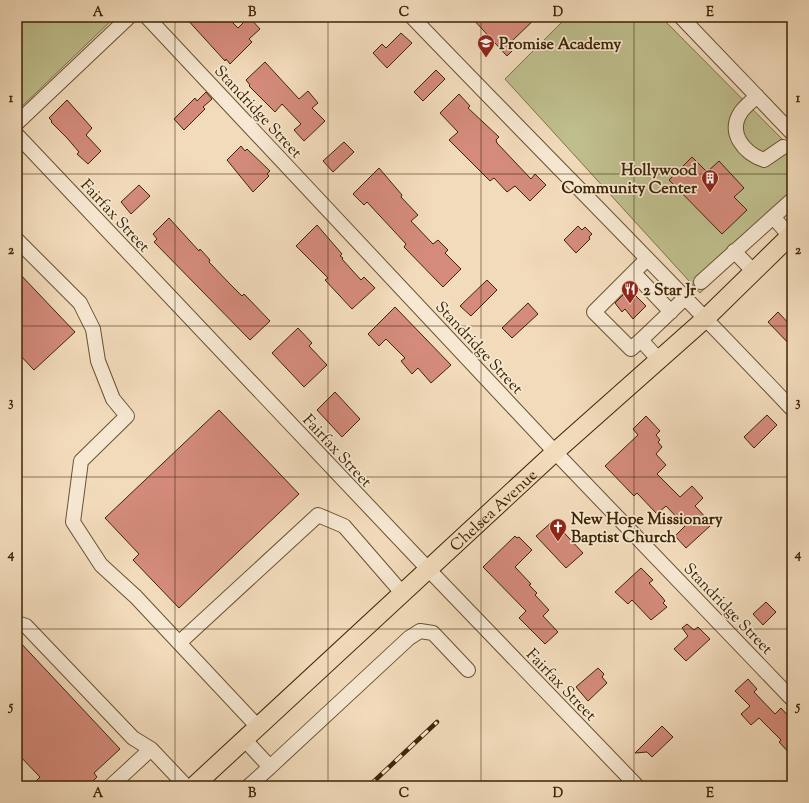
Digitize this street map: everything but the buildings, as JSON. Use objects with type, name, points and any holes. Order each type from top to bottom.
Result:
[{"type":"main road","name":"Chelsea Avenue","points":[[194,786],[555,452],[706,318],[791,235]]},
{"type":"street","points":[[17,123],[129,17]]},
{"type":"street","name":"Standridge Street","points":[[147,17],[555,452],[792,698]]},
{"type":"street","points":[[681,17],[792,133]]},
{"type":"street","points":[[415,18],[484,94],[686,297],[792,409]]},
{"type":"street","points":[[757,96],[742,111],[738,118],[735,133],[741,145],[755,157],[764,160],[783,147]]},
{"type":"street","name":"Fairfax Street","points":[[17,135],[429,570],[637,786]]},
{"type":"street","points":[[701,282],[734,251],[774,218],[792,200]]},
{"type":"street","points":[[774,218],[791,235]]},
{"type":"street","points":[[17,240],[80,304],[93,329],[98,361],[113,399],[127,416],[82,462],[73,522],[101,565],[136,596],[258,727]]},
{"type":"street","points":[[734,251],[754,272]]},
{"type":"street","points":[[647,259],[594,312],[631,349],[686,297]]},
{"type":"street","points":[[634,273],[671,312]]},
{"type":"street","points":[[641,340],[659,360]]},
{"type":"street","points":[[179,643],[318,515],[344,526],[403,594]]},
{"type":"street","points":[[17,623],[26,626],[133,738],[151,749],[186,786]]},
{"type":"street","points":[[248,786],[409,638],[420,631],[433,633],[468,670]]},
{"type":"street","points":[[245,740],[270,766]]},
{"type":"street","points":[[111,786],[151,749]]},
{"type":"shaded area","points":[[17,17],[115,17],[17,111]]},
{"type":"shaded area","points":[[567,17],[661,17],[792,149],[792,207],[700,293],[505,79]]},
{"type":"railway","points":[[369,786],[437,722]]},
{"type":"railway","points":[[483,786],[486,783]]},
{"type":"place","name":"Promise Academy","points":[[486,58]]},
{"type":"place","name":"Hollywood Community Center","points":[[710,193]]},
{"type":"place","name":"2 Star Jr","points":[[630,304]]},
{"type":"place","name":"New Hope Missionary Baptist Church","points":[[558,542]]}]
